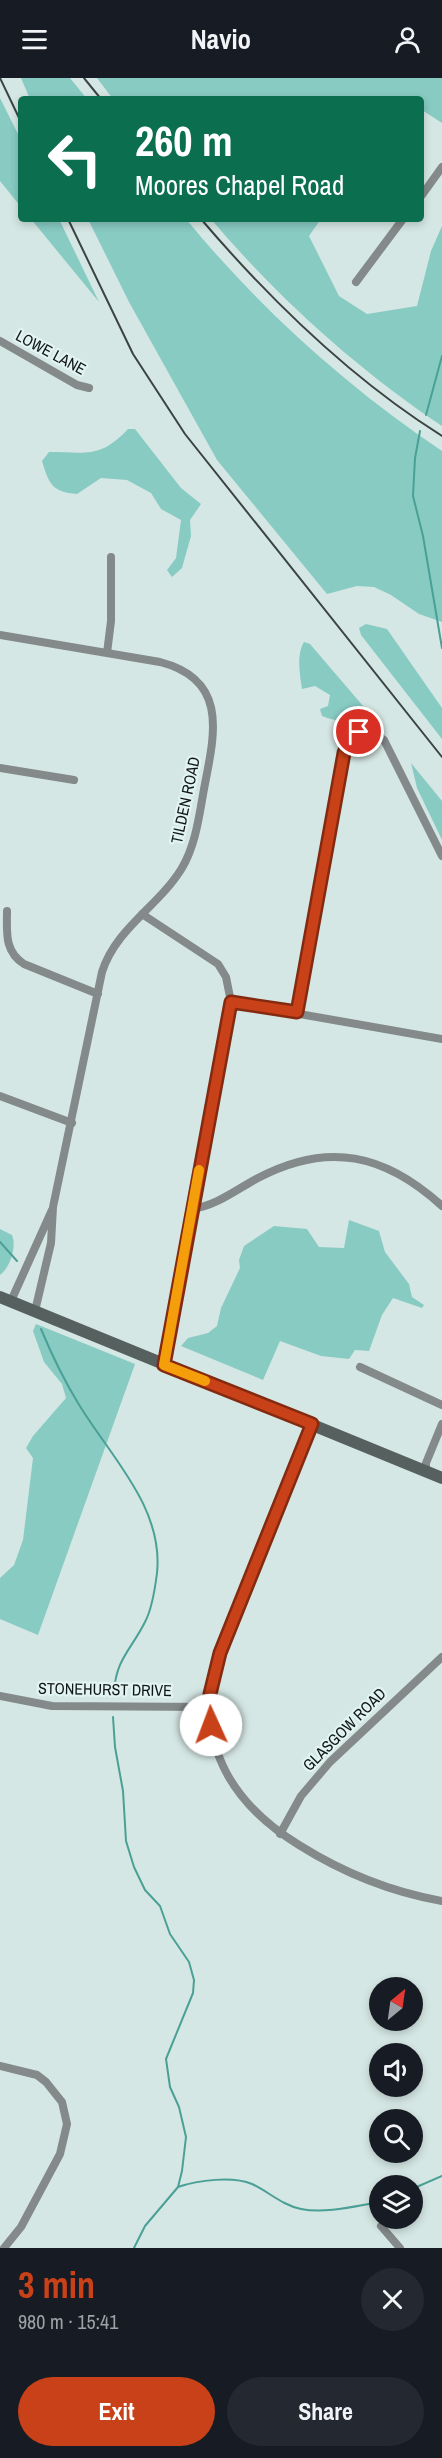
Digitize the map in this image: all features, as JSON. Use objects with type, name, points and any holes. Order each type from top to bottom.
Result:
[{"type":"main road","points":[[5,1299],[442,1478]]},
{"type":"street","points":[[424,192],[442,167]]},
{"type":"street","points":[[356,282],[401,222]]},
{"type":"street","name":"LOWE LANE","points":[[0,341],[77,385],[89,387]]},
{"type":"street","points":[[107,653],[111,621],[111,556]]},
{"type":"street","name":"TILDEN ROAD","points":[[0,635],[160,662],[181,669],[205,692],[215,719],[210,762],[191,850],[171,884],[110,952],[98,994],[53,1207],[51,1243],[34,1311]]},
{"type":"street","points":[[297,1012],[347,743],[353,735],[364,731],[379,736],[389,746],[442,856]]},
{"type":"street","points":[[0,768],[74,780]]},
{"type":"street","points":[[7,911],[8,945],[15,957],[24,964],[98,994]]},
{"type":"street","points":[[142,914],[218,964],[226,977],[231,1002],[164,1365]]},
{"type":"street","points":[[231,1002],[297,1012],[442,1040]]},
{"type":"street","points":[[0,1096],[72,1124]]},
{"type":"street","points":[[192,1209],[211,1204],[283,1165],[317,1156],[331,1155],[357,1158],[395,1172],[421,1187],[442,1206]]},
{"type":"street","name":"TILDEN ROAD","points":[[5,1299],[53,1207]]},
{"type":"street","points":[[360,1367],[442,1406]]},
{"type":"street","points":[[312,1424],[220,1653],[210,1707],[214,1740],[231,1783],[250,1808],[280,1834],[316,1856],[366,1879],[442,1901]]},
{"type":"street","points":[[426,1472],[426,1463],[442,1424]]},
{"type":"street","name":"GLASGOW ROAD","points":[[280,1834],[301,1796],[330,1762],[442,1657]]},
{"type":"street","name":"STONEHURST DRIVE","points":[[0,1696],[52,1706],[210,1707]]},
{"type":"street","points":[[0,2066],[37,2075],[46,2082],[62,2102],[67,2124],[60,2154],[21,2227],[4,2248]]},
{"type":"street","points":[[384,2229],[400,2248]]},
{"type":"shaded area","points":[[21,78],[70,78],[85,96],[29,96]]},
{"type":"shaded area","points":[[97,78],[442,78],[442,123],[424,111],[424,96],[111,96]]},
{"type":"shaded area","points":[[0,98],[18,134],[18,203],[0,181]]},
{"type":"shaded area","points":[[33,222],[60,222],[99,302]]},
{"type":"shaded area","points":[[89,222],[189,222],[243,284],[338,373],[442,451],[442,622],[419,614],[391,595],[374,587],[357,586],[327,594],[217,460],[129,302]]},
{"type":"shaded area","points":[[214,222],[319,222],[309,236],[339,296],[367,314],[417,306],[431,251],[442,226],[442,426],[379,381],[349,356],[291,304]]},
{"type":"shaded area","points":[[128,429],[135,429],[181,488],[201,504],[190,520],[191,536],[182,568],[172,577],[167,570],[176,558],[181,520],[161,509],[151,493],[127,480],[101,478],[77,494],[62,491],[50,481],[42,461],[49,452],[92,452],[109,445]]},
{"type":"shaded area","points":[[366,624],[387,629],[442,708],[442,739],[361,635],[359,628]]},
{"type":"shaded area","points":[[304,642],[310,644],[375,720],[362,718],[337,720],[322,716],[320,709],[328,706],[330,695],[315,686],[302,689],[299,659]]},
{"type":"shaded area","points":[[411,763],[442,801],[442,840],[417,788]]},
{"type":"shaded area","points":[[349,1220],[379,1231],[385,1252],[409,1284],[412,1297],[424,1305],[422,1308],[393,1298],[382,1315],[369,1351],[355,1350],[349,1359],[321,1356],[280,1341],[263,1380],[181,1346],[188,1338],[208,1333],[217,1326],[221,1308],[240,1268],[239,1260],[244,1246],[274,1226],[307,1229],[319,1247],[344,1248]]},
{"type":"shaded area","points":[[0,1229],[12,1235],[14,1245],[10,1262],[0,1275]]},
{"type":"shaded area","points":[[36,1324],[135,1364],[38,1635],[0,1619],[0,1578],[14,1565],[23,1540],[33,1458],[26,1448],[33,1436],[66,1398],[62,1384],[44,1362],[33,1331]]},
{"type":"waterway","points":[[426,415],[442,356]]},
{"type":"waterway","points":[[420,431],[415,458],[413,496],[423,536],[442,648]]},
{"type":"waterway","points":[[0,1242],[17,1261]]},
{"type":"waterway","points":[[41,1329],[73,1394],[132,1483],[152,1526],[157,1549],[157,1573],[150,1611],[121,1663],[114,1692]]},
{"type":"waterway","points":[[113,1717],[115,1747],[123,1791],[126,1841],[134,1867],[145,1890],[160,1906],[170,1934],[189,1962],[194,1980],[193,1993],[166,2059],[170,2087],[179,2107],[186,2137],[182,2171],[178,2187],[145,2226],[134,2248]]},
{"type":"waterway","points":[[423,2184],[442,2176]]},
{"type":"waterway","points":[[178,2187],[195,2182],[235,2180],[252,2184],[288,2205],[301,2209],[320,2211],[369,2204]]},
{"type":"railway","points":[[0,78],[18,116]]},
{"type":"railway","points":[[84,78],[99,96]]},
{"type":"railway","points":[[69,222],[133,354],[185,434],[442,757]]},
{"type":"railway","points":[[204,222],[255,279],[313,336],[375,389],[442,436]]},
{"type":"slow traffic","points":[[199,1170],[164,1365],[205,1381]]},
{"type":"route","points":[[211,1725],[210,1694],[220,1653],[312,1424],[164,1365],[183,1250],[231,1002],[297,1012],[344,753],[350,738],[359,732]]}]
